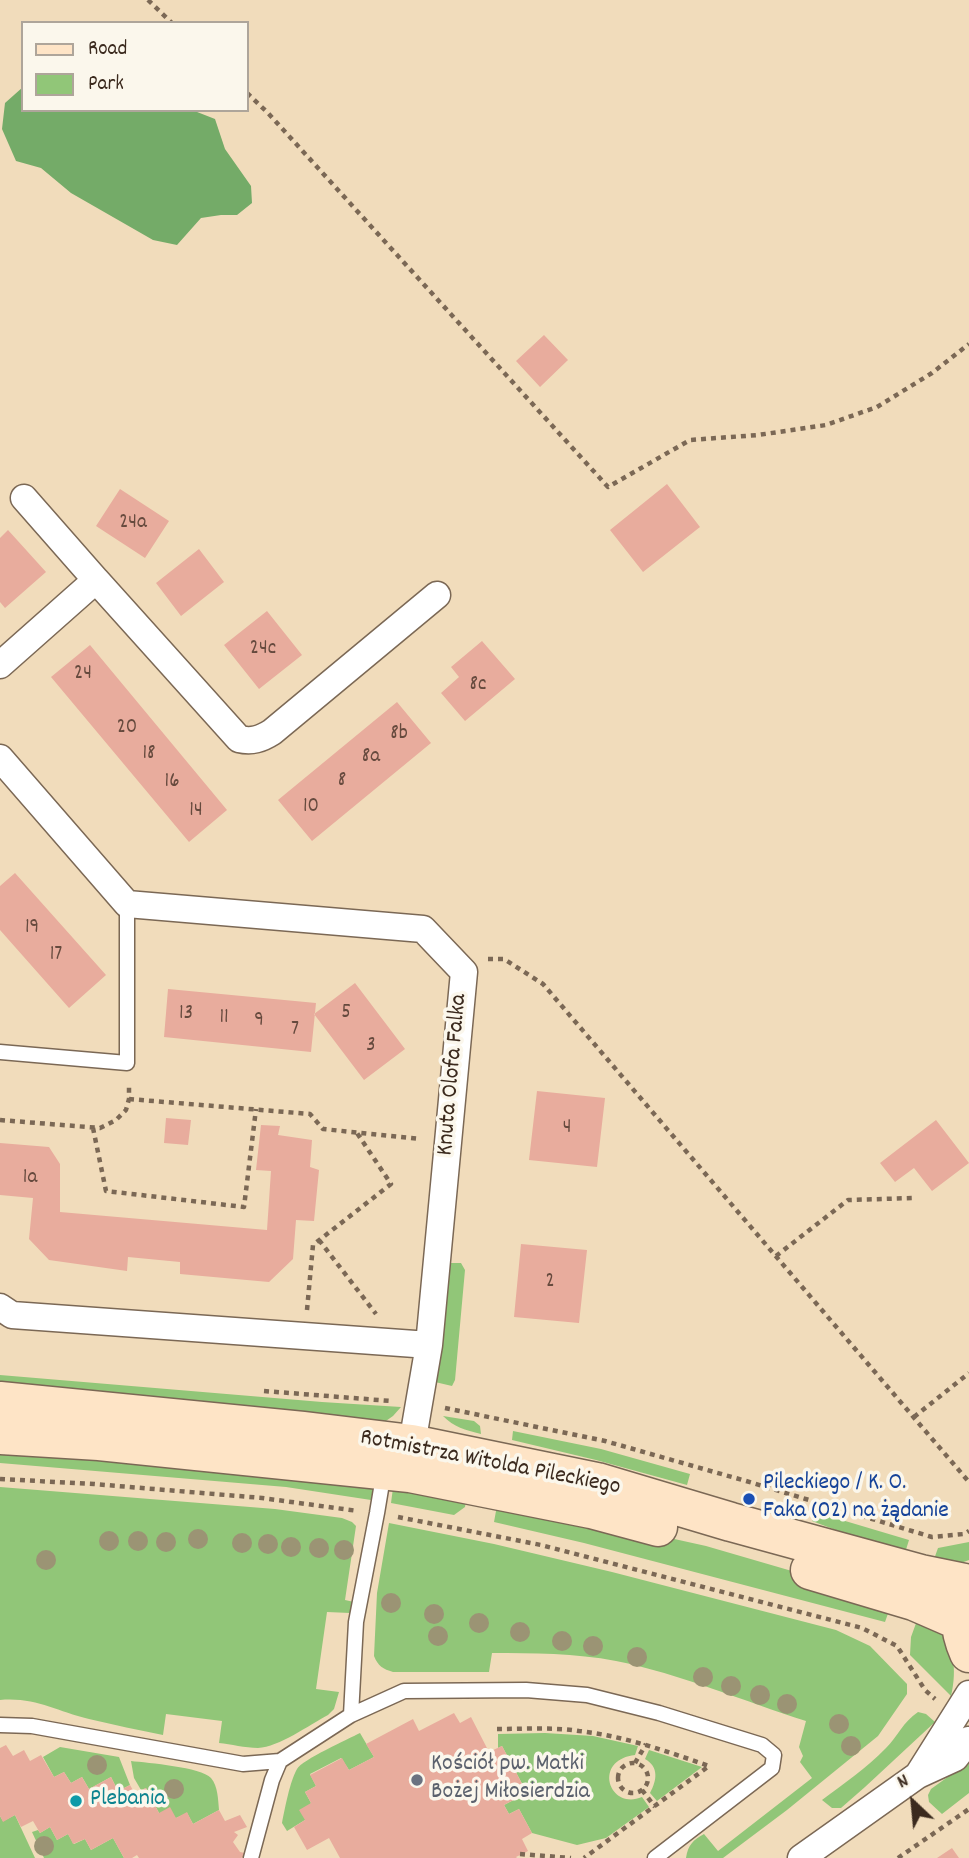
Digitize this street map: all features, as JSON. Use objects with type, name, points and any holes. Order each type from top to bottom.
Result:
[{"type":"main road","name":"Rotmistrza Witolda Pileckiego","points":[[0,1401],[303,1431],[402,1462]]},
{"type":"main road","name":"Rotmistrza Witolda Pileckiego","points":[[0,1435],[402,1462],[597,1482],[730,1522],[921,1574],[967,1612]]},
{"type":"street","points":[[24,498],[239,738],[249,741],[261,739],[272,732],[437,595]]},
{"type":"street","points":[[0,664],[96,580]]},
{"type":"street","points":[[0,758],[127,904]]},
{"type":"street","name":"Knuta Olofa Falka","points":[[127,904],[423,929],[464,972],[429,1345],[402,1462]]},
{"type":"street","points":[[0,1307],[12,1315],[429,1345]]},
{"type":"street","points":[[918,1775],[962,1705]]},
{"type":"street","points":[[802,1858],[918,1775],[955,1758],[969,1740]]},
{"type":"lane","points":[[0,1052],[128,1063],[127,904]]},
{"type":"lane","points":[[351,1715],[356,1622],[377,1513],[402,1462]]},
{"type":"lane","points":[[0,1725],[32,1726],[243,1764],[280,1761],[351,1715],[404,1691],[526,1689],[587,1695],[659,1713],[762,1745],[774,1755],[772,1768],[659,1857]]},
{"type":"lane","points":[[251,1858],[272,1780],[280,1761]]},
{"type":"path","points":[[148,0],[170,21]]},
{"type":"path","points":[[248,94],[608,487],[690,439],[758,435],[826,425],[877,407],[932,373],[969,344]]},
{"type":"path","points":[[452,960],[504,959],[543,984],[969,1482]]},
{"type":"path","points":[[0,1120],[100,1128],[116,1120],[126,1110],[129,1098],[128,1063]]},
{"type":"path","points":[[129,1098],[310,1114],[323,1129],[448,1141]]},
{"type":"path","points":[[93,1128],[106,1191],[244,1208],[256,1109]]},
{"type":"path","points":[[304,1336],[313,1245],[391,1184],[357,1132]]},
{"type":"path","points":[[776,1256],[848,1200],[914,1198]]},
{"type":"path","points":[[318,1240],[398,1343]]},
{"type":"path","points":[[914,1418],[969,1373]]},
{"type":"path","points":[[0,1479],[262,1498],[377,1513],[541,1545],[862,1628],[897,1646],[925,1690],[962,1705]]},
{"type":"path","points":[[497,1729],[576,1730],[607,1735],[646,1744],[709,1766],[584,1858]]},
{"type":"path","points":[[635,1763],[646,1744]]},
{"type":"path","points":[[635,1763],[644,1768],[648,1777],[646,1786],[633,1793],[620,1787],[617,1777],[622,1768],[635,1763]]},
{"type":"path","points":[[642,1790],[655,1807]]},
{"type":"path","points":[[898,1858],[969,1809]]},
{"type":"path","points":[[520,1854],[571,1858]]},
{"type":"green space","points":[[21,89],[21,112],[197,112],[215,119],[225,149],[251,186],[252,203],[237,215],[201,218],[177,245],[153,240],[71,193],[41,168],[16,161],[2,129],[5,103]]},
{"type":"green space","points":[[447,1263],[461,1263],[465,1270],[455,1380],[452,1386],[435,1382]]},
{"type":"green space","points":[[0,1375],[401,1407],[383,1423],[0,1389]]},
{"type":"green space","points":[[443,1416],[474,1421],[480,1426],[481,1434],[460,1428]]},
{"type":"green space","points":[[513,1431],[601,1449],[690,1474],[687,1485],[512,1440]]},
{"type":"green space","points":[[0,1440],[370,1483],[373,1490],[371,1500],[286,1487],[0,1463]]},
{"type":"green space","points":[[0,1487],[275,1509],[342,1518],[352,1522],[356,1526],[345,1600],[354,1602],[350,1613],[327,1612],[316,1689],[339,1692],[334,1709],[284,1740],[258,1748],[219,1743],[222,1721],[166,1714],[163,1735],[89,1719],[35,1703],[0,1700]]},
{"type":"green space","points":[[393,1488],[467,1493],[465,1507],[454,1515],[391,1503]]},
{"type":"green space","points":[[498,1500],[706,1546],[809,1576],[891,1605],[885,1622],[494,1522]]},
{"type":"green space","points":[[815,1512],[909,1540],[904,1556],[812,1521]]},
{"type":"green space","points":[[389,1523],[612,1572],[836,1630],[870,1646],[907,1684],[907,1694],[878,1736],[723,1858],[686,1858],[692,1843],[704,1834],[718,1851],[812,1778],[800,1762],[803,1756],[799,1747],[806,1721],[664,1673],[585,1656],[492,1653],[489,1672],[386,1670],[374,1656],[377,1593]]},
{"type":"green space","points":[[969,1542],[969,1560],[961,1563],[933,1562],[938,1548]]},
{"type":"green space","points":[[919,1615],[939,1629],[950,1646],[954,1671],[951,1696],[910,1655],[911,1637]]},
{"type":"green space","points":[[918,1712],[926,1714],[935,1722],[841,1808],[832,1808],[822,1800],[879,1755]]},
{"type":"green space","points":[[360,1733],[374,1757],[349,1770],[341,1758],[310,1774],[316,1786],[305,1792],[311,1803],[305,1820],[287,1831],[282,1823],[297,1769],[316,1755]]},
{"type":"green space","points":[[498,1734],[593,1736],[638,1746],[635,1755],[622,1759],[613,1766],[610,1783],[621,1797],[642,1797],[649,1807],[606,1838],[577,1845],[532,1833],[519,1809],[509,1814],[504,1805],[527,1793],[502,1746],[498,1748]]},
{"type":"green space","points":[[60,1747],[119,1757],[130,1785],[118,1791],[111,1777],[89,1789],[82,1777],[71,1783],[64,1772],[54,1777],[43,1757]]},
{"type":"green space","points":[[649,1750],[702,1767],[657,1801],[650,1793],[655,1770],[645,1759]]},
{"type":"green space","points":[[969,1758],[969,1793],[942,1814],[929,1802],[928,1795],[931,1789],[963,1766]]},
{"type":"green space","points":[[131,1761],[174,1766],[205,1774],[215,1785],[219,1810],[193,1824],[187,1813],[176,1818],[159,1813],[146,1788],[141,1790],[134,1778]]},
{"type":"green space","points":[[15,1815],[35,1858],[0,1858],[0,1816],[3,1821]]},
{"type":"green space","points":[[50,1827],[57,1840],[68,1834],[74,1844],[85,1839],[91,1850],[113,1838],[124,1858],[44,1858],[32,1832],[38,1830],[40,1833]]},
{"type":"building","points":[[544,335],[568,360],[540,387],[516,361]]},
{"type":"building","points":[[667,484],[700,527],[643,572],[610,530]]},
{"type":"building","points":[[120,489],[169,521],[145,558],[96,526]]},
{"type":"building","points":[[8,530],[46,572],[5,608],[0,602],[0,538]]},
{"type":"building","points":[[199,549],[224,582],[181,616],[156,583]]},
{"type":"building","points":[[267,611],[302,655],[259,689],[224,645]]},
{"type":"building","points":[[482,641],[515,679],[465,721],[441,693],[459,677],[451,667]]},
{"type":"building","points":[[90,645],[227,810],[189,842],[51,677]]},
{"type":"building","points":[[397,702],[431,743],[312,841],[278,800]]},
{"type":"building","points":[[15,873],[106,975],[69,1008],[0,930],[0,886]]},
{"type":"building","points":[[355,983],[405,1049],[364,1080],[314,1014]]},
{"type":"building","points":[[168,989],[316,1003],[311,1052],[164,1037]]},
{"type":"building","points":[[537,1091],[605,1098],[597,1167],[529,1160]]},
{"type":"building","points":[[166,1118],[191,1120],[188,1145],[164,1143]]},
{"type":"building","points":[[936,1120],[969,1163],[932,1191],[914,1168],[895,1182],[880,1163]]},
{"type":"building","points":[[261,1125],[280,1126],[278,1135],[312,1140],[310,1167],[319,1170],[314,1221],[296,1220],[293,1259],[269,1282],[180,1274],[180,1262],[128,1257],[127,1271],[49,1260],[29,1239],[33,1198],[0,1195],[0,1143],[49,1147],[60,1164],[60,1212],[267,1230],[271,1171],[256,1170]]},
{"type":"building","points":[[521,1244],[587,1250],[579,1323],[514,1317]]},
{"type":"building","name":"Kościół pw. Matki Bożej Miłosierdzia","points":[[454,1713],[460,1723],[471,1717],[489,1752],[502,1746],[527,1793],[504,1805],[509,1814],[519,1809],[532,1833],[522,1839],[528,1851],[517,1858],[340,1858],[329,1838],[307,1850],[294,1827],[305,1820],[299,1810],[311,1803],[305,1792],[316,1786],[310,1775],[342,1758],[349,1770],[374,1757],[366,1744],[413,1719],[419,1731]]},
{"type":"building","name":"Plebania","points":[[6,1745],[13,1756],[24,1750],[30,1761],[41,1755],[54,1777],[64,1772],[71,1783],[82,1777],[89,1789],[111,1777],[118,1791],[130,1785],[135,1794],[146,1788],[159,1813],[170,1807],[176,1818],[187,1812],[193,1824],[219,1810],[225,1821],[240,1815],[247,1827],[234,1832],[238,1835],[233,1842],[240,1852],[249,1854],[241,1858],[139,1858],[137,1855],[124,1858],[113,1838],[91,1850],[85,1839],[73,1844],[68,1834],[57,1840],[50,1827],[40,1833],[33,1821],[21,1827],[15,1815],[3,1822],[0,1816],[0,1748]]},
{"type":"building","points":[[952,1848],[959,1858],[937,1858]]},
{"type":"place","name":"Pileckiego / K. O. Faka (02) na żądanie","points":[[749,1499]]},
{"type":"place","name":"Kościół pw. Matki Bożej Miłosierdzia","points":[[417,1780]]},
{"type":"place","name":"Plebania","points":[[76,1801]]}]
